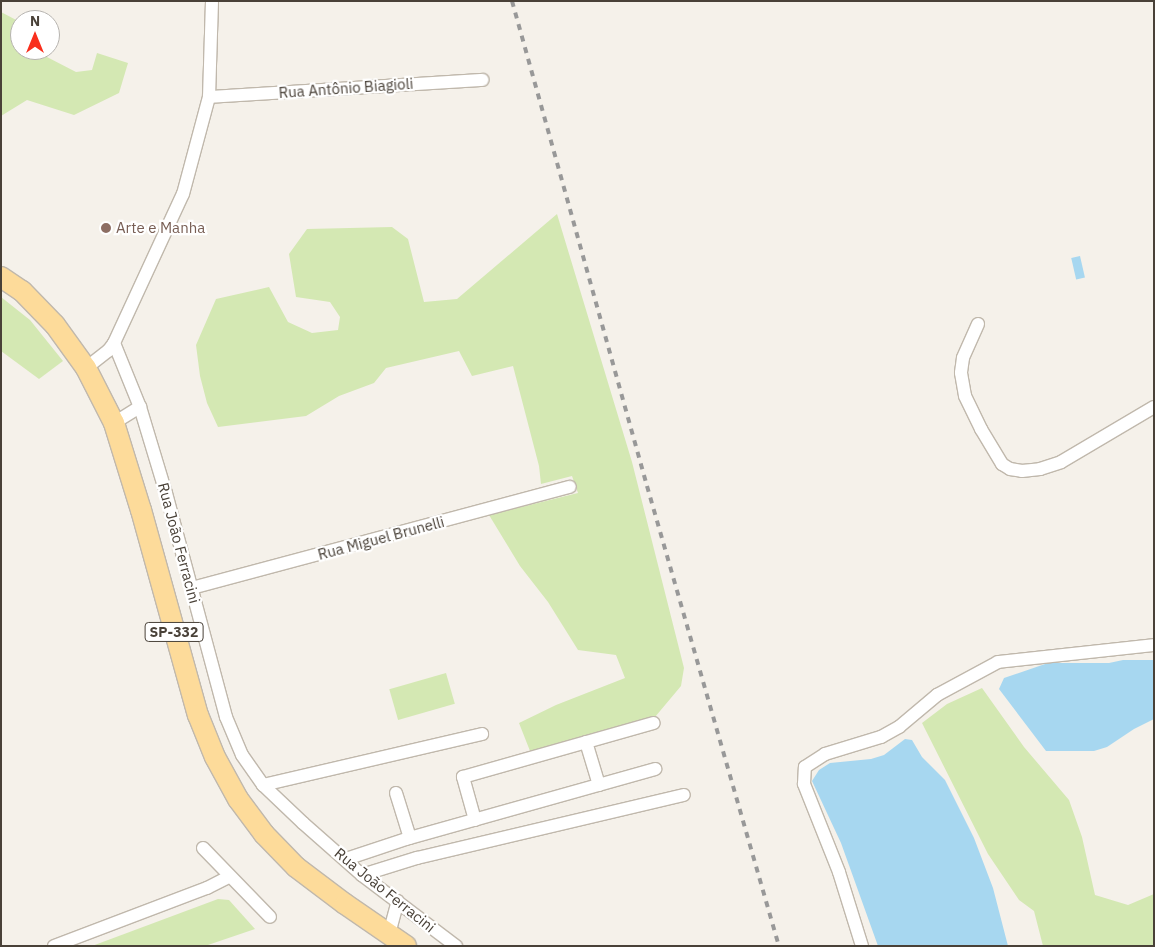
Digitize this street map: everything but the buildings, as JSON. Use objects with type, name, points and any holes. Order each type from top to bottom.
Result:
[{"type":"main road","name":"SP-332","points":[[1,276],[22,291],[55,324],[86,368],[114,423],[131,475],[198,715],[227,780],[259,828],[285,856],[345,904],[406,946]]},
{"type":"street","points":[[86,368],[114,344],[183,194],[209,97],[212,1]]},
{"type":"street","name":"Rua Antônio Biagioli","points":[[209,97],[482,80]]},
{"type":"street","points":[[978,324],[963,358],[961,373],[964,396],[1002,464],[1010,469],[1022,471],[1040,469],[1060,462],[1154,407]]},
{"type":"street","name":"Rua João Ferracini","points":[[114,344],[140,407],[192,588],[226,716],[242,755],[262,785],[362,875],[456,946]]},
{"type":"street","points":[[114,423],[140,407]]},
{"type":"street","name":"Rua Miguel Brunelli","points":[[192,588],[570,487]]},
{"type":"street","points":[[862,946],[836,866],[804,784],[805,767],[825,754],[881,737],[899,727],[937,695],[998,662],[1154,645]]},
{"type":"street","points":[[475,820],[463,777],[654,723]]},
{"type":"street","points":[[262,785],[482,734]]},
{"type":"street","points":[[586,742],[598,785]]},
{"type":"street","points":[[346,859],[410,838],[654,769]]},
{"type":"street","points":[[396,792],[410,838]]},
{"type":"street","points":[[362,875],[417,858],[684,795]]},
{"type":"street","points":[[203,848],[229,878],[270,917]]},
{"type":"street","points":[[54,946],[208,888],[229,878]]},
{"type":"street","points":[[389,934],[398,901]]},
{"type":"green space","points":[[1,12],[10,17],[10,60],[53,60],[76,72],[92,70],[97,53],[128,63],[119,93],[74,115],[27,100],[1,116]]},
{"type":"green space","points":[[557,214],[632,462],[684,668],[681,686],[655,717],[530,751],[519,723],[556,705],[625,678],[616,655],[578,650],[548,602],[520,566],[489,515],[578,493],[572,476],[541,484],[539,466],[513,366],[472,376],[459,351],[386,368],[374,383],[339,396],[306,416],[218,427],[207,403],[200,376],[196,345],[216,299],[269,287],[288,322],[312,333],[338,330],[340,317],[330,302],[296,297],[289,254],[307,229],[392,227],[408,239],[424,302],[457,299]]},
{"type":"green space","points":[[1,297],[30,320],[63,361],[39,379],[1,351]]},
{"type":"green space","points":[[446,673],[455,704],[398,720],[389,689]]},
{"type":"green space","points":[[982,688],[1024,747],[1069,800],[1082,837],[1095,895],[1128,905],[1154,894],[1154,946],[1043,946],[1034,911],[1019,900],[988,854],[922,723],[947,704]]},
{"type":"green space","points":[[218,899],[229,900],[255,929],[205,946],[92,946]]},
{"type":"water","points":[[1080,256],[1085,277],[1076,279],[1071,258]]},
{"type":"water","points":[[1123,660],[1154,660],[1154,719],[1134,729],[1107,747],[1094,751],[1046,751],[999,689],[1004,678],[1048,663],[1109,663]]},
{"type":"water","points":[[905,739],[912,740],[922,757],[945,780],[974,838],[993,888],[1008,946],[878,946],[841,843],[812,781],[819,770],[830,763],[871,759],[884,755]]},
{"type":"railway","points":[[512,1],[647,486],[779,946]]},
{"type":"place","name":"Arte e Manha","points":[[106,228]]}]
